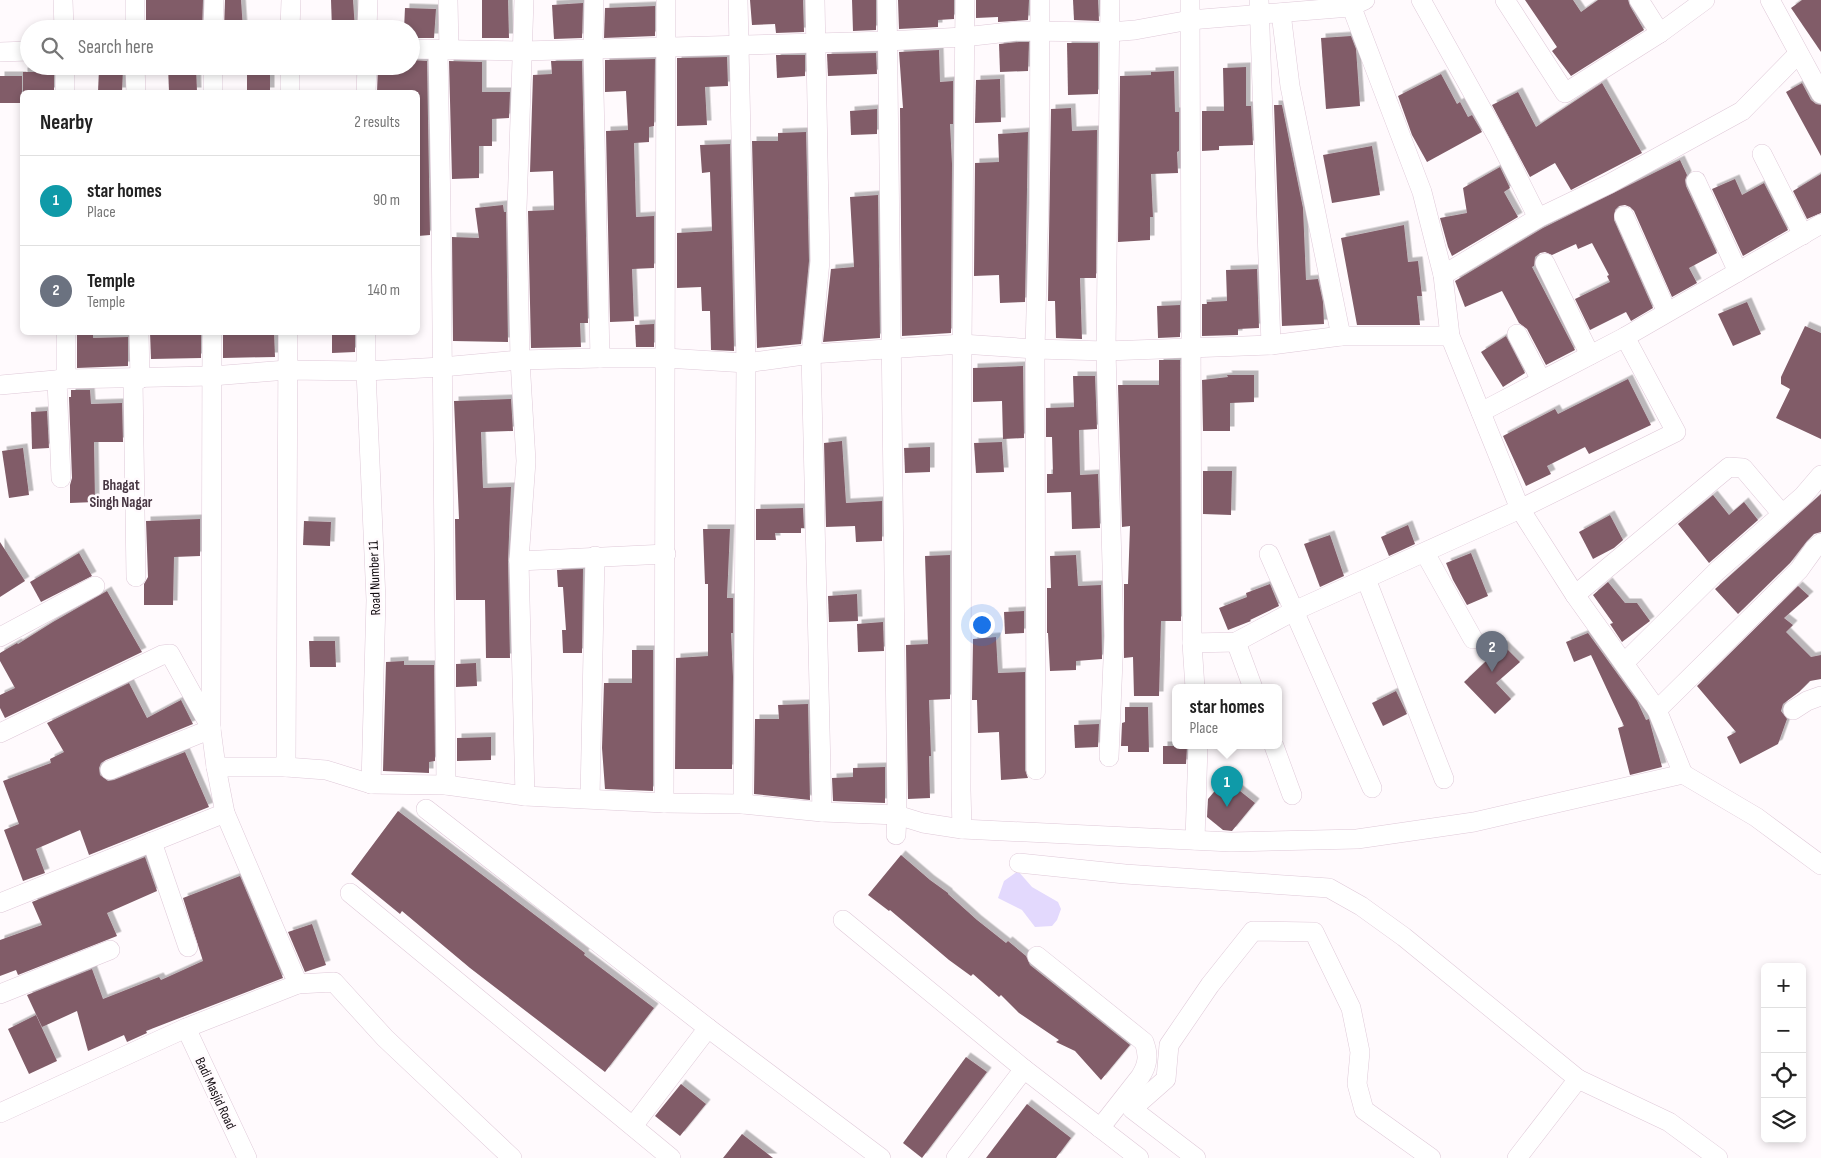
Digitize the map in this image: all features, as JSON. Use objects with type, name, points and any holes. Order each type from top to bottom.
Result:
[{"type":"street","points":[[63,0],[64,20]]},
{"type":"street","points":[[135,0],[135,20]]},
{"type":"street","points":[[213,20],[214,0]]},
{"type":"street","points":[[290,20],[291,0]]},
{"type":"street","points":[[367,20],[368,0]]},
{"type":"street","points":[[446,785],[442,211],[444,50],[448,0]]},
{"type":"street","points":[[524,0],[517,208],[520,360],[526,461],[519,561],[524,796]]},
{"type":"street","points":[[594,0],[593,48],[600,358]]},
{"type":"street","points":[[664,803],[666,0]]},
{"type":"street","points":[[738,0],[746,363],[743,804]]},
{"type":"street","points":[[815,0],[820,261],[811,354],[822,812]]},
{"type":"street","points":[[887,0],[897,823]]},
{"type":"street","points":[[962,829],[962,344],[965,0]]},
{"type":"street","points":[[1036,770],[1035,349],[1039,203],[1040,0]]},
{"type":"street","points":[[1109,757],[1114,636],[1106,351],[1110,0]]},
{"type":"street","points":[[1190,0],[1192,643],[1195,684]]},
{"type":"street","points":[[1421,0],[1499,140],[1538,218]]},
{"type":"street","points":[[1505,0],[1564,93],[1660,33],[1706,0]]},
{"type":"street","points":[[1639,0],[1660,33]]},
{"type":"street","points":[[1770,0],[1821,94]]},
{"type":"street","points":[[420,49],[522,51],[887,41],[964,37],[1040,30],[1110,32],[1135,30],[1259,8],[1281,13],[1355,2],[1422,192],[1443,275],[1450,336],[1520,509],[1575,595],[1657,710],[1683,774],[1756,817],[1821,865]]},
{"type":"street","points":[[1259,8],[1271,345]]},
{"type":"street","points":[[1281,13],[1290,86],[1341,336]]},
{"type":"street","points":[[0,52],[20,51]]},
{"type":"street","points":[[1443,275],[1538,218],[1609,184],[1742,111],[1798,54]]},
{"type":"street","points":[[65,75],[65,90]]},
{"type":"street","points":[[135,75],[136,90]]},
{"type":"street","points":[[212,90],[213,75]]},
{"type":"street","points":[[290,75],[290,90]]},
{"type":"street","points":[[366,75],[366,90]]},
{"type":"street","points":[[1762,154],[1802,235]]},
{"type":"street","points":[[1696,181],[1738,272]]},
{"type":"street","points":[[1624,216],[1668,312]]},
{"type":"street","points":[[1481,412],[1624,337],[1821,224]]},
{"type":"street","points":[[1545,263],[1590,354]]},
{"type":"street","points":[[1517,334],[1541,380]]},
{"type":"street","points":[[61,478],[62,380],[66,335]]},
{"type":"street","points":[[136,578],[139,335]]},
{"type":"street","points":[[212,335],[211,729],[216,767],[225,812],[298,984]]},
{"type":"street","points":[[286,767],[288,335]]},
{"type":"street","name":"Road Number 11","points":[[366,335],[376,600],[371,784]]},
{"type":"street","points":[[0,385],[62,380],[212,376],[287,370],[366,371],[520,360],[666,358],[746,363],[811,354],[962,344],[1106,351],[1271,345],[1341,336],[1450,336]]},
{"type":"street","points":[[1192,643],[1236,642],[1294,610],[1520,509],[1676,432],[1624,337]]},
{"type":"street","points":[[1575,595],[1729,467],[1743,468],[1782,514]]},
{"type":"street","points":[[1624,662],[1717,571],[1803,496],[1821,475]]},
{"type":"street","points":[[1657,710],[1800,570],[1814,549],[1821,544]]},
{"type":"street","points":[[1425,553],[1473,639]]},
{"type":"street","points":[[519,561],[666,554]]},
{"type":"street","points":[[1269,554],[1372,788]]},
{"type":"street","points":[[590,798],[596,556]]},
{"type":"street","points":[[1366,579],[1444,779]]},
{"type":"street","points":[[0,636],[95,586]]},
{"type":"street","points":[[1236,642],[1252,684]]},
{"type":"street","points":[[0,733],[162,655],[170,654],[211,729]]},
{"type":"street","points":[[1793,710],[1821,696]]},
{"type":"street","points":[[110,770],[211,729]]},
{"type":"street","points":[[1195,840],[1198,749]]},
{"type":"street","points":[[1275,749],[1292,795]]},
{"type":"street","points":[[216,767],[286,767],[326,770],[371,784],[446,785],[524,796],[664,803],[743,804],[822,812],[897,823],[923,823],[962,829],[1231,842],[1357,839],[1474,822],[1683,774]]},
{"type":"street","points":[[426,809],[708,1028],[881,1158]]},
{"type":"street","points":[[0,903],[225,812]]},
{"type":"street","points":[[152,842],[188,947]]},
{"type":"street","points":[[1019,863],[1125,874],[1329,888],[1361,906],[1404,937],[1578,1079],[1669,1122],[1718,1158]]},
{"type":"street","points":[[350,894],[671,1158]]},
{"type":"street","points":[[842,920],[1024,1070],[1139,1158]]},
{"type":"street","points":[[1196,1158],[1132,1109],[1166,1079],[1169,1045],[1210,985],[1253,931],[1314,932],[1351,1008],[1360,1052],[1357,1084],[1364,1110],[1431,1158]]},
{"type":"street","points":[[0,994],[110,950]]},
{"type":"street","points":[[1037,956],[1144,1042],[1148,1053],[1146,1068],[1100,1128]]},
{"type":"street","points":[[0,1112],[186,1028],[298,984],[334,982],[385,1038],[512,1158]]},
{"type":"street","name":"Badi Masjid Road","points":[[186,1028],[247,1158]]},
{"type":"street","points":[[632,1126],[708,1028]]},
{"type":"street","points":[[956,1158],[1024,1070]]},
{"type":"street","points":[[1517,1158],[1578,1079]]},
{"type":"shaded area","points":[[1018,871],[1032,887],[1058,902],[1061,909],[1057,920],[1052,926],[1035,927],[1022,910],[998,898],[1004,881]]},
{"type":"building","points":[[146,0],[203,0],[202,20],[146,20]]},
{"type":"building","points":[[225,0],[241,0],[242,20],[224,20]]},
{"type":"building","points":[[331,0],[353,0],[354,20],[332,20]]},
{"type":"building","points":[[482,0],[508,0],[509,38],[482,38]]},
{"type":"building","points":[[750,0],[803,0],[804,32],[776,33],[775,24],[752,25]]},
{"type":"building","points":[[852,0],[876,0],[876,30],[853,31]]},
{"type":"building","points":[[898,0],[954,0],[954,19],[938,20],[938,27],[899,29]]},
{"type":"building","points":[[976,0],[1029,0],[1028,20],[998,22],[998,17],[976,18]]},
{"type":"building","points":[[1073,0],[1098,0],[1099,21],[1074,20]]},
{"type":"building","points":[[1525,0],[1573,0],[1581,12],[1598,0],[1628,0],[1644,30],[1571,76],[1552,51],[1557,47]]},
{"type":"building","points":[[1802,0],[1821,0],[1821,52],[1791,8]]},
{"type":"building","points":[[583,3],[582,38],[554,39],[552,5]]},
{"type":"building","points":[[655,6],[655,36],[604,38],[605,8]]},
{"type":"building","points":[[405,8],[436,9],[434,38],[420,38],[420,20],[404,20]]},
{"type":"building","points":[[1351,36],[1356,49],[1360,106],[1326,109],[1321,38]]},
{"type":"building","points":[[1029,42],[1028,71],[1000,72],[999,44]]},
{"type":"building","points":[[1067,43],[1098,43],[1098,94],[1068,95]]},
{"type":"building","points":[[939,50],[940,82],[953,81],[953,124],[950,124],[952,164],[951,333],[902,336],[900,108],[903,108],[899,52]]},
{"type":"building","points":[[876,53],[877,74],[828,76],[827,54]]},
{"type":"building","points":[[776,55],[805,55],[805,76],[777,78]]},
{"type":"building","points":[[727,57],[728,86],[705,87],[707,125],[677,126],[677,58]]},
{"type":"building","points":[[655,59],[654,126],[649,127],[649,142],[634,143],[636,217],[654,216],[654,268],[632,269],[634,321],[610,322],[606,131],[628,130],[626,91],[605,92],[605,60]]},
{"type":"building","points":[[420,61],[427,61],[430,235],[420,236],[420,90],[377,90],[378,75],[420,75]]},
{"type":"building","points":[[449,61],[482,62],[482,92],[510,92],[509,118],[492,119],[492,146],[479,146],[479,178],[452,179]]},
{"type":"building","points":[[551,61],[582,61],[588,323],[580,323],[581,347],[531,348],[528,211],[554,210],[553,171],[530,172],[533,75],[552,74]]},
{"type":"building","points":[[1246,67],[1246,106],[1251,106],[1253,145],[1219,146],[1219,150],[1202,151],[1202,111],[1224,111],[1223,68]]},
{"type":"building","points":[[1174,71],[1175,112],[1179,112],[1178,173],[1151,174],[1153,217],[1150,217],[1150,240],[1118,242],[1120,76],[1151,75],[1151,72]]},
{"type":"building","points":[[1441,74],[1457,104],[1460,102],[1468,117],[1472,115],[1482,132],[1427,162],[1412,135],[1398,96]]},
{"type":"building","points":[[23,75],[54,75],[54,90],[23,90]]},
{"type":"building","points":[[99,75],[123,75],[122,90],[98,90]]},
{"type":"building","points":[[168,75],[196,75],[197,90],[169,90]]},
{"type":"building","points":[[247,75],[270,75],[270,90],[247,90]]},
{"type":"building","points":[[0,76],[22,76],[20,103],[0,103]]},
{"type":"building","points":[[1000,79],[1001,122],[975,123],[976,80]]},
{"type":"building","points":[[1602,83],[1642,153],[1571,190],[1555,163],[1530,177],[1492,105],[1518,92],[1536,127]]},
{"type":"building","points":[[1802,83],[1811,100],[1821,105],[1821,156],[1786,92]]},
{"type":"building","points":[[1274,105],[1282,105],[1303,208],[1306,280],[1318,279],[1323,302],[1324,324],[1282,326]]},
{"type":"building","points":[[1071,108],[1072,131],[1097,130],[1096,278],[1080,278],[1082,339],[1056,338],[1055,301],[1048,301],[1051,109]]},
{"type":"building","points":[[877,109],[877,134],[851,135],[850,111]]},
{"type":"building","points":[[806,132],[809,261],[801,344],[757,348],[752,141],[778,141],[778,133]]},
{"type":"building","points":[[1028,132],[1025,302],[1000,303],[999,275],[974,276],[975,163],[999,162],[998,134]]},
{"type":"building","points":[[730,144],[734,351],[711,350],[710,311],[702,311],[701,287],[677,288],[677,233],[712,231],[710,172],[702,173],[700,145]]},
{"type":"building","points":[[1372,146],[1380,195],[1332,203],[1323,155]]},
{"type":"building","points":[[1680,160],[1687,175],[1685,180],[1686,186],[1717,253],[1689,268],[1697,283],[1672,297],[1634,211],[1625,205],[1619,206],[1615,210],[1614,220],[1653,308],[1631,321],[1626,312],[1590,330],[1575,299],[1610,282],[1607,276],[1609,275],[1592,243],[1578,249],[1576,244],[1552,255],[1545,252],[1535,257],[1534,266],[1532,267],[1575,350],[1546,365],[1527,329],[1519,323],[1502,291],[1465,307],[1455,281],[1543,228]]},
{"type":"building","points":[[1500,167],[1510,188],[1504,192],[1518,217],[1452,256],[1440,218],[1467,213],[1463,188]]},
{"type":"building","points":[[1821,174],[1821,213],[1807,219],[1793,191]]},
{"type":"building","points":[[1735,179],[1742,195],[1764,183],[1788,230],[1743,256],[1712,189]]},
{"type":"building","points":[[878,195],[880,338],[823,342],[831,269],[854,267],[850,197]]},
{"type":"building","points":[[503,205],[504,212],[506,212],[508,342],[453,341],[452,237],[479,238],[475,208]]},
{"type":"building","points":[[1404,225],[1408,262],[1418,261],[1422,296],[1417,296],[1420,325],[1357,325],[1341,238]]},
{"type":"building","points":[[1257,269],[1259,328],[1238,329],[1238,335],[1202,336],[1202,304],[1227,301],[1226,270]]},
{"type":"building","points":[[1747,302],[1761,334],[1733,346],[1718,314]]},
{"type":"building","points":[[1180,305],[1180,337],[1158,338],[1157,306]]},
{"type":"building","points":[[654,324],[654,347],[636,347],[635,325]]},
{"type":"building","points":[[1805,326],[1821,333],[1821,439],[1776,418],[1790,389],[1781,384],[1781,377]]},
{"type":"building","points":[[77,335],[93,335],[93,338],[128,337],[128,366],[77,368]]},
{"type":"building","points":[[150,335],[201,335],[201,358],[151,359]]},
{"type":"building","points":[[223,335],[274,335],[275,357],[223,358]]},
{"type":"building","points":[[332,335],[355,335],[355,352],[332,353]]},
{"type":"building","points":[[1506,336],[1525,373],[1503,387],[1481,352]]},
{"type":"building","points":[[1159,360],[1180,360],[1181,621],[1161,621],[1159,696],[1134,696],[1133,657],[1124,658],[1124,584],[1128,584],[1130,526],[1122,527],[1118,385],[1159,385]]},
{"type":"building","points":[[1023,366],[1024,438],[1003,439],[1002,401],[973,402],[973,368]]},
{"type":"building","points":[[1227,375],[1254,375],[1254,402],[1230,403],[1230,431],[1203,431],[1202,380],[1228,377]]},
{"type":"building","points":[[1073,376],[1095,376],[1097,429],[1079,430],[1080,475],[1098,474],[1100,528],[1072,529],[1071,492],[1047,493],[1047,474],[1053,474],[1052,437],[1046,437],[1046,408],[1074,407]]},
{"type":"building","points":[[1628,379],[1651,425],[1589,454],[1585,447],[1547,466],[1551,474],[1526,486],[1503,436],[1555,409],[1558,414]]},
{"type":"building","points":[[71,390],[90,390],[91,404],[122,403],[123,442],[94,442],[95,502],[70,503],[72,478],[69,397],[71,397]]},
{"type":"building","points":[[511,399],[513,431],[481,432],[483,488],[511,487],[508,561],[510,658],[486,658],[485,600],[456,600],[455,519],[459,519],[454,401]]},
{"type":"building","points":[[47,411],[49,448],[32,449],[31,412]]},
{"type":"building","points":[[842,441],[846,503],[882,501],[882,541],[856,542],[855,526],[826,527],[824,443]]},
{"type":"building","points":[[1002,442],[1004,472],[976,473],[974,443]]},
{"type":"building","points":[[930,447],[930,472],[905,473],[904,448]]},
{"type":"building","points":[[23,448],[29,495],[9,498],[2,451]]},
{"type":"building","points":[[1203,471],[1232,471],[1231,515],[1203,514]]},
{"type":"building","points":[[1821,494],[1821,532],[1814,534],[1790,563],[1738,614],[1715,589]]},
{"type":"building","points":[[1713,495],[1729,515],[1744,502],[1758,520],[1709,563],[1678,524]]},
{"type":"building","points":[[803,508],[804,528],[801,528],[801,533],[775,533],[776,540],[756,540],[756,509]]},
{"type":"building","points":[[1610,515],[1623,540],[1614,548],[1593,559],[1579,532]]},
{"type":"building","points":[[200,519],[200,556],[174,557],[173,605],[144,605],[144,584],[148,577],[146,521]]},
{"type":"building","points":[[304,521],[331,522],[330,546],[303,545]]},
{"type":"building","points":[[1408,525],[1415,544],[1389,556],[1381,537]]},
{"type":"building","points":[[703,529],[730,529],[727,598],[733,598],[733,633],[731,633],[733,677],[732,769],[675,769],[676,658],[708,656],[708,584],[705,584]]},
{"type":"building","points":[[1330,535],[1344,576],[1320,587],[1304,544]]},
{"type":"building","points":[[0,542],[25,581],[0,597]]},
{"type":"building","points":[[79,553],[92,576],[41,602],[30,582]]},
{"type":"building","points":[[1471,553],[1488,596],[1467,605],[1446,563]]},
{"type":"building","points":[[950,555],[950,699],[929,700],[930,798],[908,799],[906,645],[928,644],[925,556]]},
{"type":"building","points":[[1076,555],[1078,586],[1101,585],[1102,659],[1076,661],[1076,670],[1050,671],[1047,633],[1047,588],[1051,588],[1050,556]]},
{"type":"building","points":[[583,569],[582,653],[563,653],[562,630],[566,630],[563,587],[558,587],[557,570]]},
{"type":"building","points":[[1608,582],[1625,603],[1637,603],[1650,621],[1622,642],[1610,624],[1613,623],[1593,595]]},
{"type":"building","points":[[1270,584],[1279,606],[1251,621],[1228,630],[1219,608],[1247,597],[1246,593]]},
{"type":"building","points":[[1798,586],[1809,596],[1784,618],[1793,625],[1786,632],[1811,657],[1821,655],[1821,679],[1810,681],[1783,704],[1781,711],[1787,719],[1778,744],[1740,764],[1727,737],[1736,732],[1697,686]]},
{"type":"building","points":[[107,591],[142,652],[5,718],[0,708],[0,695],[15,688],[0,661],[0,653]]},
{"type":"building","points":[[857,594],[858,621],[829,622],[828,596]]},
{"type":"building","points":[[1024,611],[1024,633],[1005,634],[1004,612]]},
{"type":"building","points":[[883,622],[884,651],[858,652],[857,624]]},
{"type":"building","points":[[1588,633],[1637,701],[1646,720],[1649,719],[1662,767],[1630,775],[1618,728],[1624,726],[1591,655],[1574,662],[1566,642]]},
{"type":"building","points":[[996,637],[998,673],[1025,672],[1025,770],[1028,778],[1001,780],[999,732],[978,733],[977,700],[972,700],[973,639]]},
{"type":"building","points":[[309,641],[335,641],[336,667],[310,667]]},
{"type":"building","points":[[1503,645],[1520,662],[1496,683],[1511,699],[1495,714],[1464,682]]},
{"type":"building","points":[[632,650],[653,650],[653,791],[605,789],[602,748],[604,683],[632,683]]},
{"type":"building","points":[[404,661],[404,665],[434,665],[435,761],[429,762],[429,773],[383,771],[386,662]]},
{"type":"building","points":[[476,663],[477,686],[456,687],[456,664]]},
{"type":"building","points":[[129,683],[147,718],[181,700],[193,724],[106,760],[101,763],[99,768],[100,775],[108,781],[114,780],[185,752],[209,807],[89,855],[80,830],[36,849],[45,873],[23,881],[4,830],[19,824],[3,781],[51,763],[50,759],[64,752],[47,723]]},
{"type":"building","points":[[1396,691],[1407,714],[1383,726],[1372,703]]},
{"type":"building","points":[[808,704],[810,800],[754,794],[755,719],[779,719],[778,705]]},
{"type":"building","points":[[1125,707],[1148,707],[1149,752],[1128,752],[1128,746],[1121,746],[1122,723],[1125,722]]},
{"type":"building","points":[[1099,724],[1098,747],[1075,748],[1074,725]]},
{"type":"building","points":[[491,737],[491,760],[457,761],[457,738]]},
{"type":"building","points":[[1163,746],[1172,746],[1172,749],[1187,749],[1186,764],[1163,764]]},
{"type":"building","points":[[885,767],[885,803],[833,801],[832,778],[853,777],[853,768]]},
{"type":"building","points":[[1225,779],[1255,803],[1232,831],[1223,830],[1207,817],[1208,799]]},
{"type":"building","points":[[398,811],[585,953],[584,955],[654,1008],[605,1072],[470,968],[402,911],[400,914],[351,874]]},
{"type":"building","points":[[901,855],[948,893],[977,920],[1026,956],[1030,965],[1130,1045],[1101,1080],[1075,1051],[1056,1042],[1059,1040],[1019,1013],[1001,995],[999,997],[973,974],[971,976],[949,960],[890,910],[868,895]]},
{"type":"building","points":[[145,857],[157,891],[107,913],[117,936],[18,975],[16,970],[0,976],[0,940],[42,925],[32,902]]},
{"type":"building","points":[[240,876],[283,978],[146,1031],[147,1033],[127,1042],[124,1035],[88,1051],[77,1011],[42,1027],[27,995],[92,969],[103,999],[159,977],[161,980],[203,961],[183,898]]},
{"type":"building","points":[[312,924],[326,965],[305,972],[288,932]]},
{"type":"building","points":[[36,1015],[57,1061],[29,1074],[8,1029]]},
{"type":"building","points":[[966,1057],[987,1072],[922,1158],[903,1143]]},
{"type":"building","points":[[681,1084],[706,1104],[680,1136],[655,1116]]},
{"type":"building","points":[[1027,1104],[1071,1138],[1056,1158],[986,1158]]},
{"type":"building","points":[[742,1134],[773,1158],[723,1158]]},
{"type":"place","name":"Temple","points":[[1492,672]]},
{"type":"place","name":"star homes","points":[[1227,807]]},
{"type":"district","name":"Bhagat Singh Nagar","points":[[121,494]]}]
